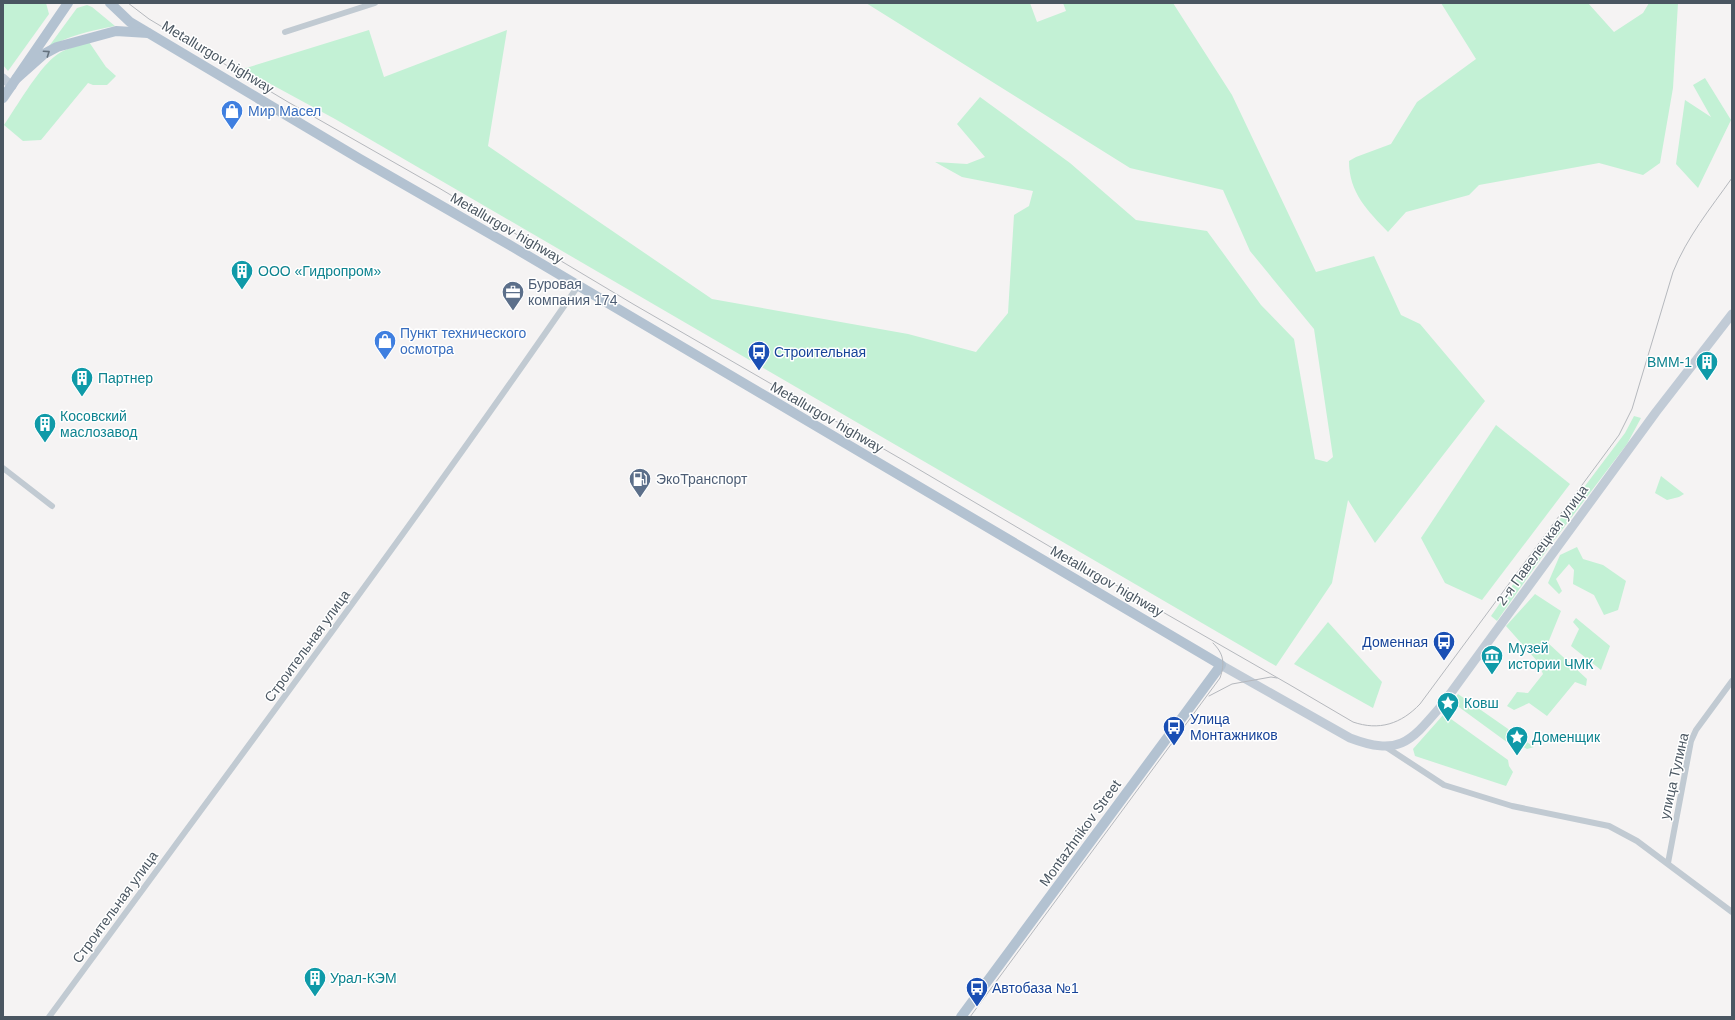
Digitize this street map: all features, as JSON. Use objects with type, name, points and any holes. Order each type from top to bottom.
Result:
[{"type":"main road","name":"Metallurgov highway","points":[[110,3],[130,22],[360,159],[1221,665],[1350,738]]},
{"type":"main road","points":[[3,98],[66,4]]},
{"type":"main road","points":[[14,82],[44,54],[70,42],[116,31],[151,34]]},
{"type":"main road","points":[[3,78],[14,82]]},
{"type":"main road","name":"2-я Павелецкая улица","points":[[1350,738],[1372,746],[1386,747],[1409,740],[1419,733],[1442,705],[1652,418],[1732,314]]},
{"type":"main road","name":"Montazhnikov Street","points":[[961,1017],[1221,665]]},
{"type":"street","points":[[285,32],[375,3]]},
{"type":"street","name":"Строительная улица","points":[[50,1017],[365,588],[490,414],[578,286]]},
{"type":"street","points":[[3,468],[52,506]]},
{"type":"street","name":"улица Тулина","points":[[1668,863],[1691,741],[1696,730],[1732,681]]},
{"type":"street","points":[[1386,747],[1444,785],[1512,806],[1609,826],[1637,841],[1732,912]]},
{"type":"green space","points":[[46,3],[49,14],[8,71],[3,65],[3,4]]},
{"type":"green space","points":[[866,3],[1030,3],[1037,22],[1066,11],[1063,3],[1173,3],[1232,95],[1316,272],[1374,256],[1401,315],[1420,324],[1485,401],[1375,543],[1348,500],[1332,583],[1276,666],[335,119],[243,69],[369,30],[384,77],[507,30],[488,146],[712,299],[908,334],[976,352],[1008,313],[1014,215],[1029,206],[1033,191],[962,177],[935,162],[967,164],[985,157],[957,124],[980,97],[1070,163],[1136,220],[1207,231],[1261,305],[1294,339],[1315,459],[1327,462],[1333,457],[1314,329],[1250,251],[1223,190],[1130,168]]},
{"type":"green space","points":[[1441,3],[1588,3],[1614,32],[1643,13],[1649,3],[1678,3],[1673,88],[1660,163],[1643,175],[1599,163],[1479,185],[1469,195],[1406,212],[1388,232],[1373,217],[1356,192],[1352,183],[1349,161],[1391,144],[1417,102],[1476,59]]},
{"type":"green space","points":[[87,5],[92,7],[115,26],[71,37],[47,49],[77,8]]},
{"type":"green space","points":[[89,42],[106,67],[116,76],[107,85],[93,85],[88,83],[41,140],[23,141],[4,125],[28,89],[41,71],[54,57],[70,48]]},
{"type":"green space","points":[[1705,78],[1731,120],[1698,188],[1676,164],[1685,100],[1711,117],[1693,85]]},
{"type":"green space","points":[[1634,416],[1641,418],[1627,444],[1552,543],[1545,539],[1625,433]]},
{"type":"green space","points":[[1496,425],[1570,484],[1482,600],[1445,583],[1421,538]]},
{"type":"green space","points":[[1661,476],[1684,494],[1667,500],[1655,493]]},
{"type":"green space","points":[[1542,543],[1549,547],[1497,621],[1491,616]]},
{"type":"green space","points":[[1577,547],[1583,559],[1603,565],[1626,581],[1618,610],[1604,615],[1594,595],[1573,584],[1574,570],[1569,564],[1556,579],[1562,591],[1559,594],[1548,583],[1560,555]]},
{"type":"green space","points":[[1535,594],[1561,611],[1548,643],[1587,679],[1586,686],[1575,682],[1547,716],[1529,703],[1514,710],[1507,706],[1517,692],[1528,693],[1543,674],[1538,662],[1506,626]]},
{"type":"green space","points":[[1576,618],[1610,646],[1601,670],[1571,646],[1579,629],[1573,622]]},
{"type":"green space","points":[[1328,622],[1382,682],[1373,708],[1294,664]]},
{"type":"green space","points":[[1458,694],[1534,747],[1527,749],[1522,746],[1515,748],[1452,702]]},
{"type":"green space","points":[[1444,714],[1508,760],[1509,766],[1513,772],[1506,786],[1415,756],[1413,749]]},
{"type":"tram line","points":[[128,3],[149,19],[288,102],[439,188],[633,304],[1093,572],[1353,722],[1372,726],[1381,726],[1397,721],[1405,717],[1420,704],[1619,435],[1632,409],[1673,272],[1692,235],[1732,178]]},
{"type":"tram line","points":[[970,1017],[1220,678],[1223,663],[1221,655],[1213,643]]},
{"type":"tram line","points":[[1209,696],[1232,684],[1271,677],[1277,678]]},
{"type":"place","name":"Мир Масел","points":[[232,130]]},
{"type":"place","name":"ООО «Гидропром»","points":[[242,290]]},
{"type":"place","name":"Буровая компания 174","points":[[513,312]]},
{"type":"place","name":"Пункт технического осмотра","points":[[385,360]]},
{"type":"place","name":"Строительная","points":[[759,372]]},
{"type":"place","name":"ВММ-1","points":[[1707,382]]},
{"type":"place","name":"Партнер","points":[[82,398]]},
{"type":"place","name":"Косовский маслозавод","points":[[45,444]]},
{"type":"place","name":"ЭкоТранспорт","points":[[640,498]]},
{"type":"place","name":"Доменная","points":[[1444,662]]},
{"type":"place","name":"Музей истории ЧМК","points":[[1492,676]]},
{"type":"place","name":"Ковш","points":[[1448,722]]},
{"type":"place","name":"Улица Монтажников","points":[[1174,746]]},
{"type":"place","name":"Доменщик","points":[[1517,756]]},
{"type":"place","name":"Урал-КЭМ","points":[[315,998]]},
{"type":"place","name":"Автобаза №1","points":[[977,1008]]}]
